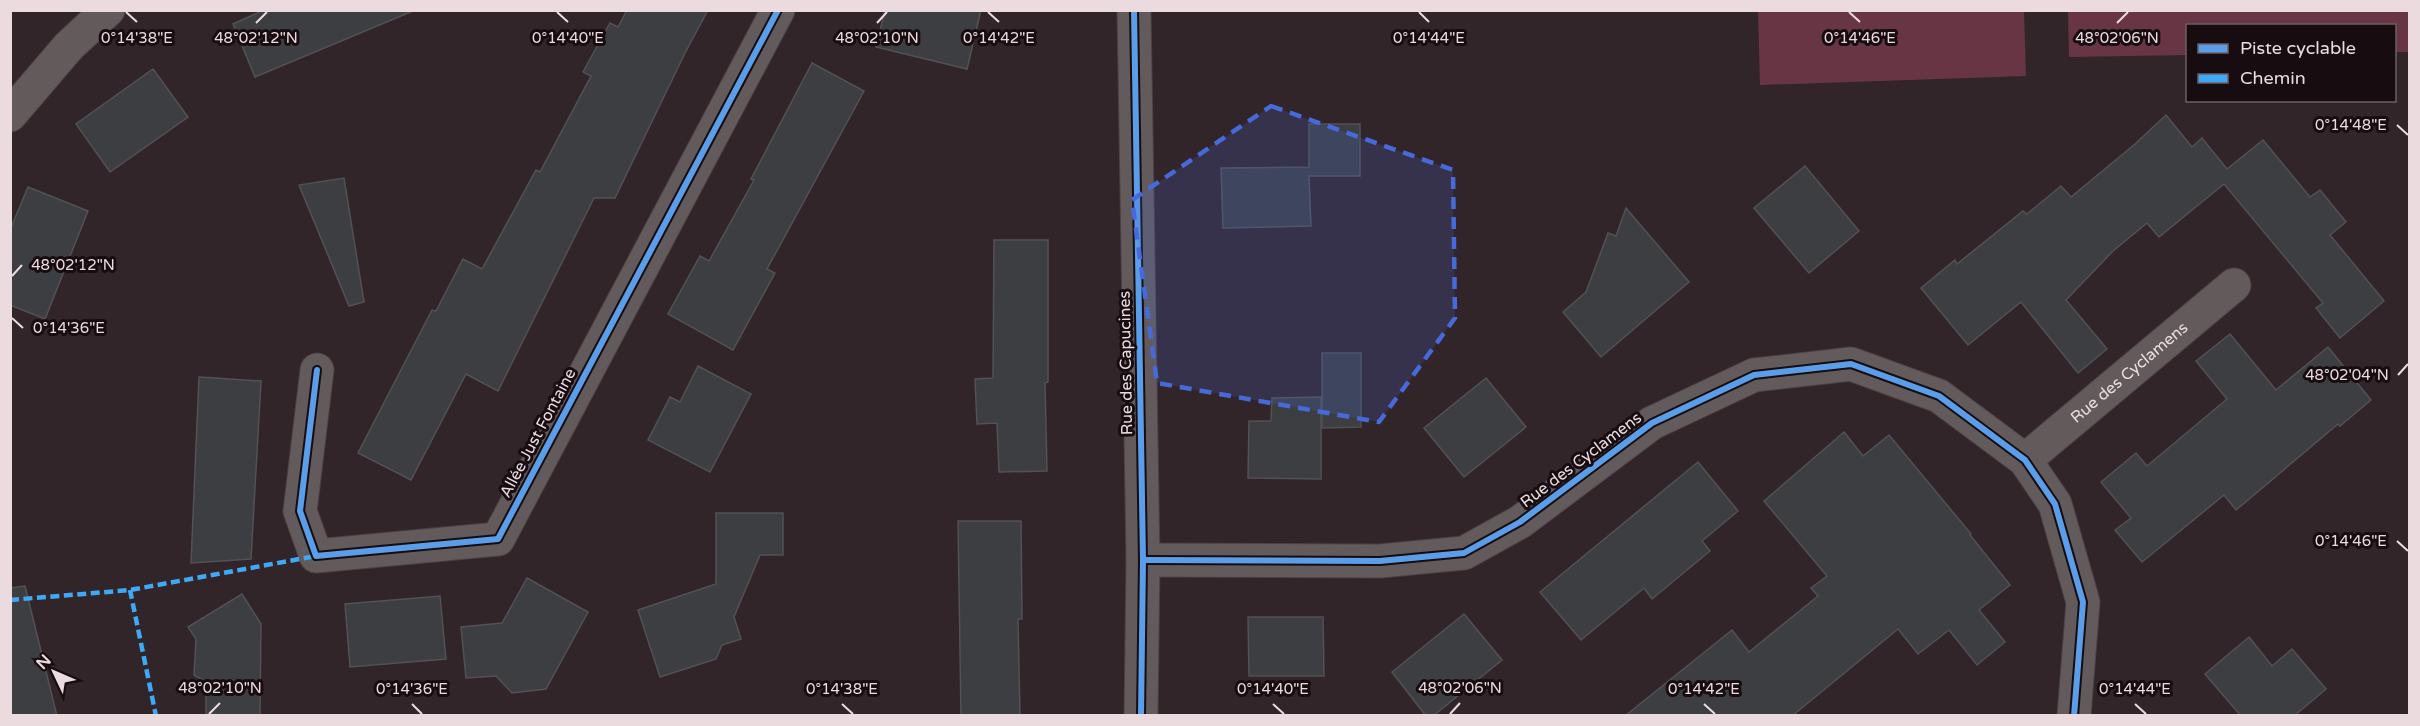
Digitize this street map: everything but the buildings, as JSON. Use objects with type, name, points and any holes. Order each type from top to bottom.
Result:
[{"type":"street","points":[[10,115],[69,46],[108,10]]},
{"type":"street","name":"Allée Just Fontaine","points":[[318,370],[300,511],[316,556],[498,539],[778,10]]},
{"type":"street","name":"Rue des Capucines","points":[[1134,10],[1143,560],[1141,716]]},
{"type":"street","name":"Rue des Cyclamens","points":[[2025,460],[2234,285]]},
{"type":"street","name":"Rue des Cyclamens","points":[[1143,560],[1380,561],[1464,552],[1520,522],[1652,423],[1754,375],[1851,364],[1939,396],[2025,460],[2055,504],[2083,602],[2074,716]]},
{"type":"highlighted area","points":[[1271,106],[1453,170],[1455,318],[1379,422],[1157,383],[1132,200]]},
{"type":"shaded area","points":[[1758,11],[2024,11],[2026,76],[1760,85]]},
{"type":"shaded area","points":[[2068,11],[2409,11],[2409,52],[2396,52],[2396,24],[2186,24],[2186,55],[2069,57]]},
{"type":"marked path","points":[[10,600],[130,590],[316,556]]},
{"type":"marked path","points":[[130,590],[156,716]]},
{"type":"cycle path","points":[[317,370],[300,511],[316,556],[498,539],[778,10]]},
{"type":"cycle path","points":[[1134,10],[1143,560],[1141,716]]},
{"type":"cycle path","points":[[1143,560],[1380,561],[1464,553],[1520,522],[1652,423],[1754,375],[1851,364],[1939,396],[2025,460],[2055,504],[2083,602],[2074,716]]}]
